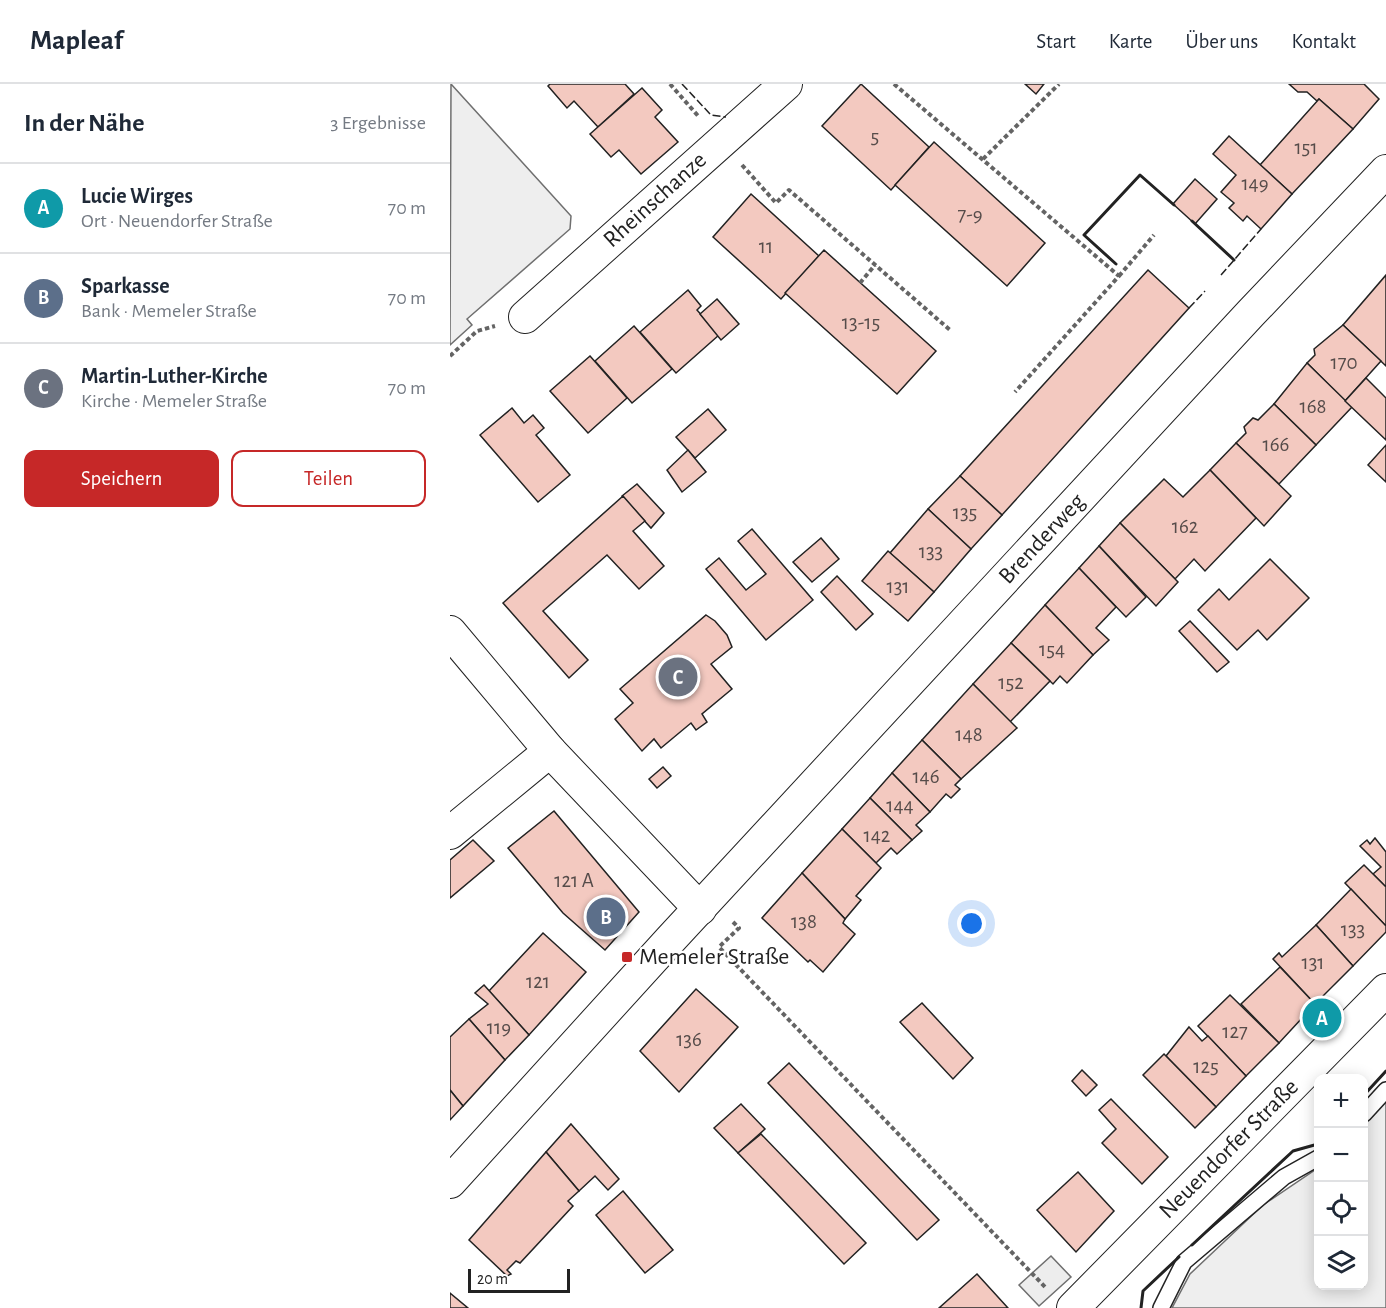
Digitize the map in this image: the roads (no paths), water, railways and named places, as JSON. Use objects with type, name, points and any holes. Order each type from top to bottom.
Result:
[{"type":"street","name":"Rheinschanze","points":[[525,317],[786,84]]},
{"type":"street","name":"Brenderweg","points":[[450,1182],[1242,322],[1386,171]]},
{"type":"street","points":[[450,632],[550,751],[705,904]]},
{"type":"street","points":[[450,833],[550,751]]},
{"type":"street","name":"Neuendorfer Straße","points":[[1063,1302],[1386,990]]},
{"type":"lane","points":[[1368,1110],[1386,1090]]},
{"type":"lane","points":[[1161,1308],[1184,1262],[1284,1177],[1314,1160]]},
{"type":"place","name":"Martin-Luther-Kirche","points":[[678,677]]},
{"type":"place","name":"Sparkasse","points":[[606,917]]},
{"type":"place","name":"Memeler Straße","points":[[627,957]]},
{"type":"place","name":"Lucie Wirges","points":[[1322,1018]]}]
